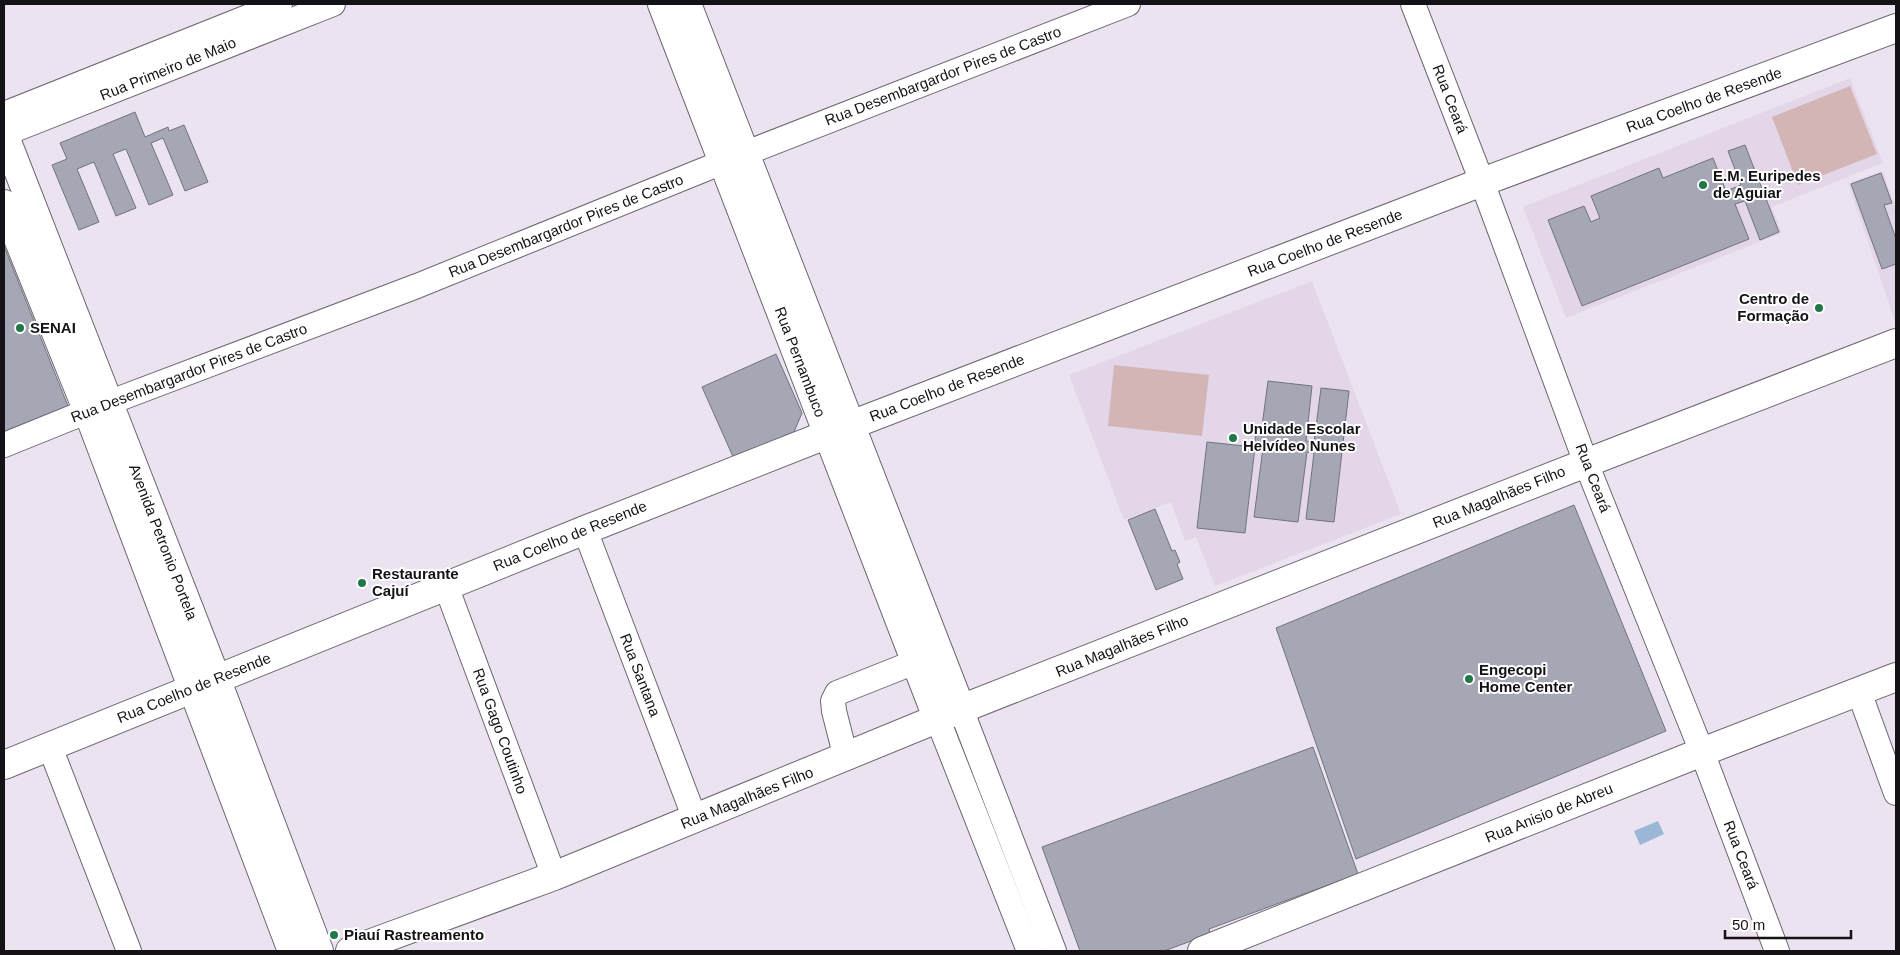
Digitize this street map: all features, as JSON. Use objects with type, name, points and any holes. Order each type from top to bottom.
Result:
[{"type":"main road","name":"Rua Pernambuco","points":[[662,4],[735,158]]},
{"type":"main road","name":"Rua Pernambuco","points":[[687,4],[735,158],[950,714]]},
{"type":"main road","name":"Rua Coelho de Resende","points":[[4,764],[839,430],[1482,182],[1896,28]]},
{"type":"main road","name":"Avenida Petronio Portela","points":[[4,134],[98,407],[191,689],[292,951]]},
{"type":"main road","name":"Avenida Petronio Portela","points":[[4,204],[98,407],[216,678],[319,951]]},
{"type":"main road","name":"Rua Magalhães Filho","points":[[350,951],[554,876],[695,820],[950,714],[1896,343]]},
{"type":"main road","name":"Rua Pernambuco","points":[[839,430],[915,662],[950,714]]},
{"type":"main road","name":"Rua Anisio de Abreu","points":[[1202,951],[1896,677]]},
{"type":"street","name":"Rua Primeiro de Maio","points":[[4,114],[280,4]]},
{"type":"street","name":"Rua Primeiro de Maio","points":[[4,134],[332,4]]},
{"type":"street","name":"Rua Desembargardor Pires de Castro","points":[[4,445],[98,407],[417,286],[735,158],[1128,4]]},
{"type":"street","name":"Rua Ceará","points":[[1413,4],[1482,182],[1586,463],[1702,752],[1777,951]]},
{"type":"street","name":"Rua Santana","points":[[585,530],[695,820]]},
{"type":"street","name":"Rua Gago Coutinho","points":[[446,586],[554,876]]},
{"type":"street","points":[[846,758],[834,711],[833,701],[837,693],[915,662]]},
{"type":"street","points":[[1859,692],[1896,793]]},
{"type":"street","points":[[950,714],[1029,951]]},
{"type":"street","points":[[950,714],[1054,951]]},
{"type":"street","points":[[50,747],[129,951]]},
{"type":"shaded area","name":"E.M. Euripedes de Aguiar","points":[[1850,78],[1883,163],[1772,207],[1782,233],[1566,318],[1523,207]]},
{"type":"shaded area","points":[[1850,86],[1877,154],[1798,185],[1772,117]]},
{"type":"shaded area","points":[[1883,171],[1896,210],[1896,324],[1848,183]]},
{"type":"shaded area","name":"Unidade Escolar Helvídeo Nunes","points":[[1312,281],[1401,514],[1215,586],[1196,537],[1185,541],[1171,502],[1124,520],[1069,375]]},
{"type":"shaded area","points":[[1114,365],[1209,375],[1202,436],[1108,426]]},
{"type":"water","points":[[1658,821],[1664,834],[1640,845],[1634,831]]},
{"type":"building","points":[[135,112],[145,137],[168,127],[169,131],[184,125],[208,182],[185,191],[163,138],[151,143],[173,195],[149,205],[126,149],[113,154],[136,208],[116,216],[94,162],[77,169],[99,222],[79,230],[52,165],[67,159],[60,143]]},
{"type":"building","points":[[1745,145],[1779,232],[1760,240],[1745,201],[1735,204],[1749,239],[1582,306],[1548,220],[1584,206],[1591,222],[1600,218],[1591,196],[1659,168],[1663,178],[1713,158],[1726,191],[1741,185],[1728,151]]},
{"type":"building","points":[[1881,173],[1892,203],[1884,205],[1896,239],[1896,264],[1882,269],[1851,184]]},
{"type":"building","name":"SENAI","points":[[4,246],[70,411],[4,433]]},
{"type":"building","points":[[776,354],[802,413],[794,432],[734,459],[702,387]]},
{"type":"building","points":[[1268,381],[1312,386],[1306,441],[1314,442],[1321,388],[1349,391],[1334,522],[1306,519],[1314,453],[1307,452],[1298,522],[1254,517],[1263,448],[1255,447],[1245,533],[1197,528],[1207,442],[1254,447],[1256,433],[1261,434]]},
{"type":"building","name":"Engecopi Home Center","points":[[1574,505],[1666,731],[1356,859],[1276,628]]},
{"type":"building","points":[[1155,509],[1172,551],[1175,550],[1180,562],[1177,564],[1183,579],[1156,590],[1128,520]]},
{"type":"building","points":[[1313,747],[1358,874],[1209,929],[1210,934],[1164,951],[1080,951],[1042,847]]},
{"type":"place","name":"E.M. Euripedes de Aguiar","points":[[1703,185]]},
{"type":"place","name":"Centro de Formação","points":[[1819,308]]},
{"type":"place","name":"SENAI","points":[[20,328]]},
{"type":"place","name":"Unidade Escolar Helvídeo Nunes","points":[[1233,438]]},
{"type":"place","name":"Restaurante Cajuí","points":[[362,583]]},
{"type":"place","name":"Engecopi Home Center","points":[[1469,679]]},
{"type":"place","name":"Piauí Rastreamento","points":[[334,935]]}]
